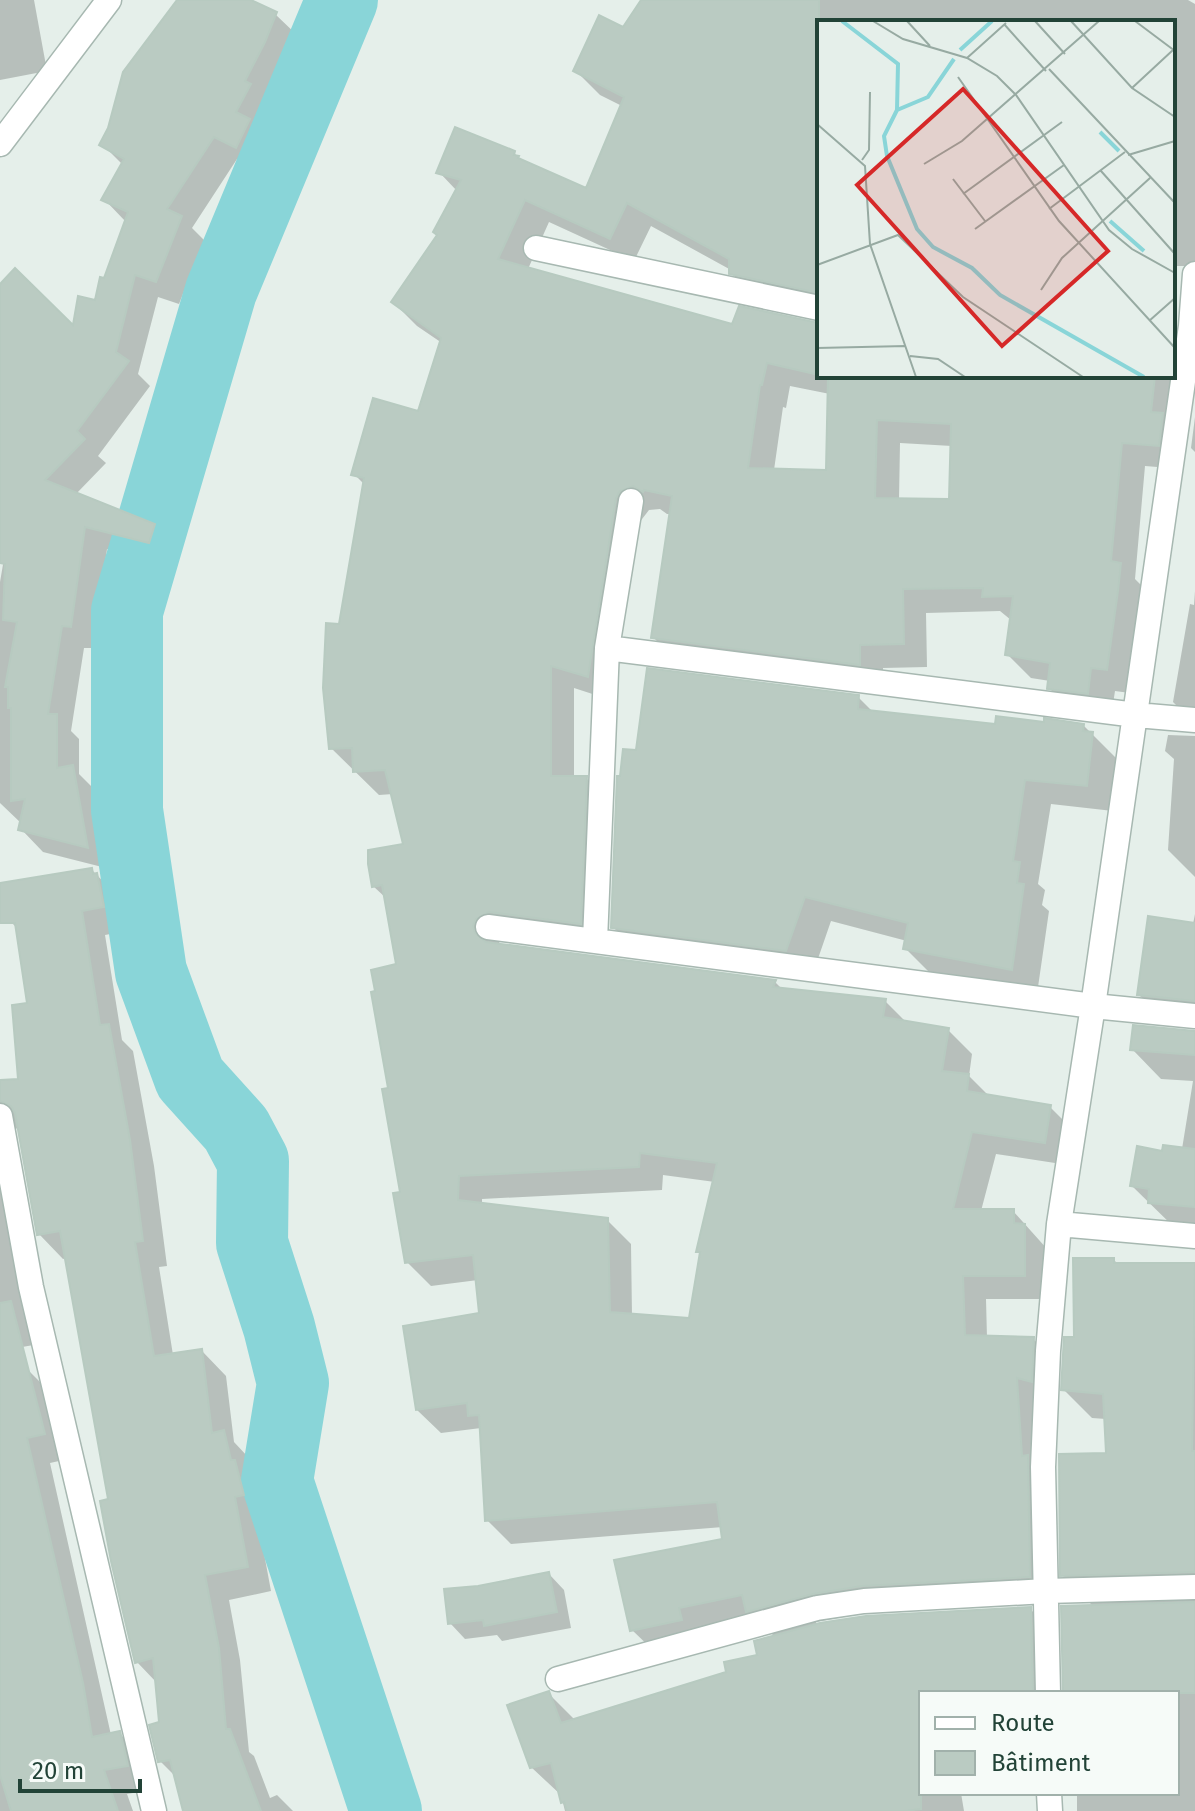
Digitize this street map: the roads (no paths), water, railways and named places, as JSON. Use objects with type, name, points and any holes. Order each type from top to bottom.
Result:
[{"type":"street","points":[[0,144],[109,0]]},
{"type":"street","points":[[536,248],[817,308]]},
{"type":"street","points":[[1048,1691],[1043,1467],[1048,1351],[1059,1224],[1136,715],[1195,274]]},
{"type":"street","points":[[595,941],[607,648],[631,501]]},
{"type":"street","points":[[607,648],[1195,720]]},
{"type":"street","points":[[488,927],[1093,1006],[1195,1016]]},
{"type":"street","points":[[0,1116],[31,1287],[154,1811]]},
{"type":"street","points":[[1059,1224],[1195,1236]]},
{"type":"street","points":[[558,1679],[817,1608],[864,1601],[1195,1587]]},
{"type":"waterway","points":[[342,0],[221,291],[127,611],[127,810],[151,972],[190,1078],[236,1129],[253,1161],[252,1243],[293,1383],[277,1481],[386,1811]]}]
